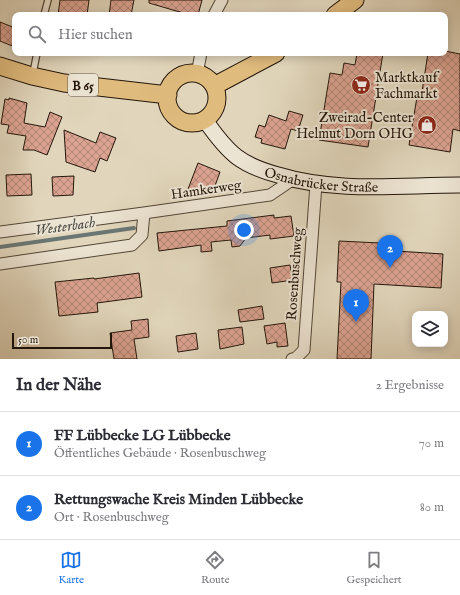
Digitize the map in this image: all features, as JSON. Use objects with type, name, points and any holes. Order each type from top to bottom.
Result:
[{"type":"main road","points":[[339,12],[355,0]]},
{"type":"main road","points":[[214,86],[270,56]]},
{"type":"main road","name":"B 65","points":[[0,66],[32,76],[64,83],[168,96]]},
{"type":"main road","points":[[197,74],[210,80],[214,86],[217,93],[217,101],[211,115],[205,120],[198,123],[182,121],[171,111],[168,103],[169,89],[178,78],[184,75],[197,74]]},
{"type":"street","points":[[216,12],[222,0]]},
{"type":"street","points":[[197,74],[200,56]]},
{"type":"street","name":"Osnabrücker Straße","points":[[205,120],[215,135],[237,157],[260,170],[292,180],[316,184],[362,187],[460,185]]},
{"type":"street","name":"Hamkerweg","points":[[0,232],[270,195],[292,180]]},
{"type":"street","name":"Rosenbuschweg","points":[[292,359],[296,358],[304,350],[316,184]]},
{"type":"street","points":[[0,264],[132,245],[142,235],[144,213]]},
{"type":"lane","points":[[45,12],[48,0]]},
{"type":"lane","points":[[32,76],[36,56]]},
{"type":"building","points":[[60,0],[89,0],[87,12],[58,12]]},
{"type":"building","points":[[111,0],[134,0],[132,12],[109,12]]},
{"type":"building","points":[[149,0],[202,0],[199,12],[180,12],[149,3]]},
{"type":"building","points":[[0,22],[12,27],[12,46],[0,41]]},
{"type":"building","points":[[448,52],[460,54],[460,131],[453,129],[450,152],[409,145],[417,97],[421,98],[428,56],[448,56]]},
{"type":"building","points":[[356,56],[383,56],[368,147],[319,140],[330,73],[342,75],[344,63],[355,65]]},
{"type":"building","points":[[9,98],[27,103],[24,123],[45,127],[50,112],[62,117],[47,155],[34,150],[23,150],[26,136],[7,133],[9,125],[1,124],[5,99],[9,100]]},
{"type":"building","points":[[289,111],[303,115],[298,131],[291,129],[285,149],[261,143],[262,139],[255,137],[259,125],[265,127],[269,115],[286,121]]},
{"type":"building","points":[[64,130],[96,143],[100,132],[116,138],[107,161],[100,158],[95,172],[66,162]]},
{"type":"building","points":[[198,163],[220,172],[212,194],[205,191],[203,195],[188,189]]},
{"type":"building","points":[[31,174],[32,195],[7,196],[6,175]]},
{"type":"building","points":[[74,176],[73,195],[53,196],[52,177]]},
{"type":"building","points":[[274,215],[274,218],[291,216],[294,236],[270,239],[270,235],[246,238],[240,246],[232,247],[231,240],[211,242],[212,251],[201,252],[201,245],[159,251],[157,233],[227,226],[227,221]]},
{"type":"building","points":[[339,241],[380,243],[380,250],[443,254],[441,288],[374,284],[371,359],[337,359],[341,282],[337,282]]},
{"type":"building","points":[[290,265],[293,280],[272,283],[270,268]]},
{"type":"building","points":[[139,273],[142,297],[97,303],[98,312],[59,316],[55,282]]},
{"type":"building","points":[[262,306],[264,319],[240,322],[238,310]]},
{"type":"building","points":[[148,319],[149,337],[134,339],[137,359],[114,359],[110,333],[132,330],[131,321]]},
{"type":"building","points":[[285,323],[288,346],[277,347],[277,342],[267,344],[264,326]]},
{"type":"building","points":[[242,327],[244,344],[220,349],[218,330]]},
{"type":"building","points":[[196,333],[198,349],[178,352],[176,336]]},
{"type":"waterway","name":"Westerbach","points":[[0,247],[134,228]]},
{"type":"place","name":"Marktkauf Fachmarkt","points":[[361,85]]},
{"type":"place","name":"Zweirad-Center Helmut Dorn OHG","points":[[427,125]]},
{"type":"place","name":"Rettungswache Kreis Minden Lübbecke","points":[[390,268]]},
{"type":"place","name":"FF Lübbecke LG Lübbecke","points":[[356,322]]}]
